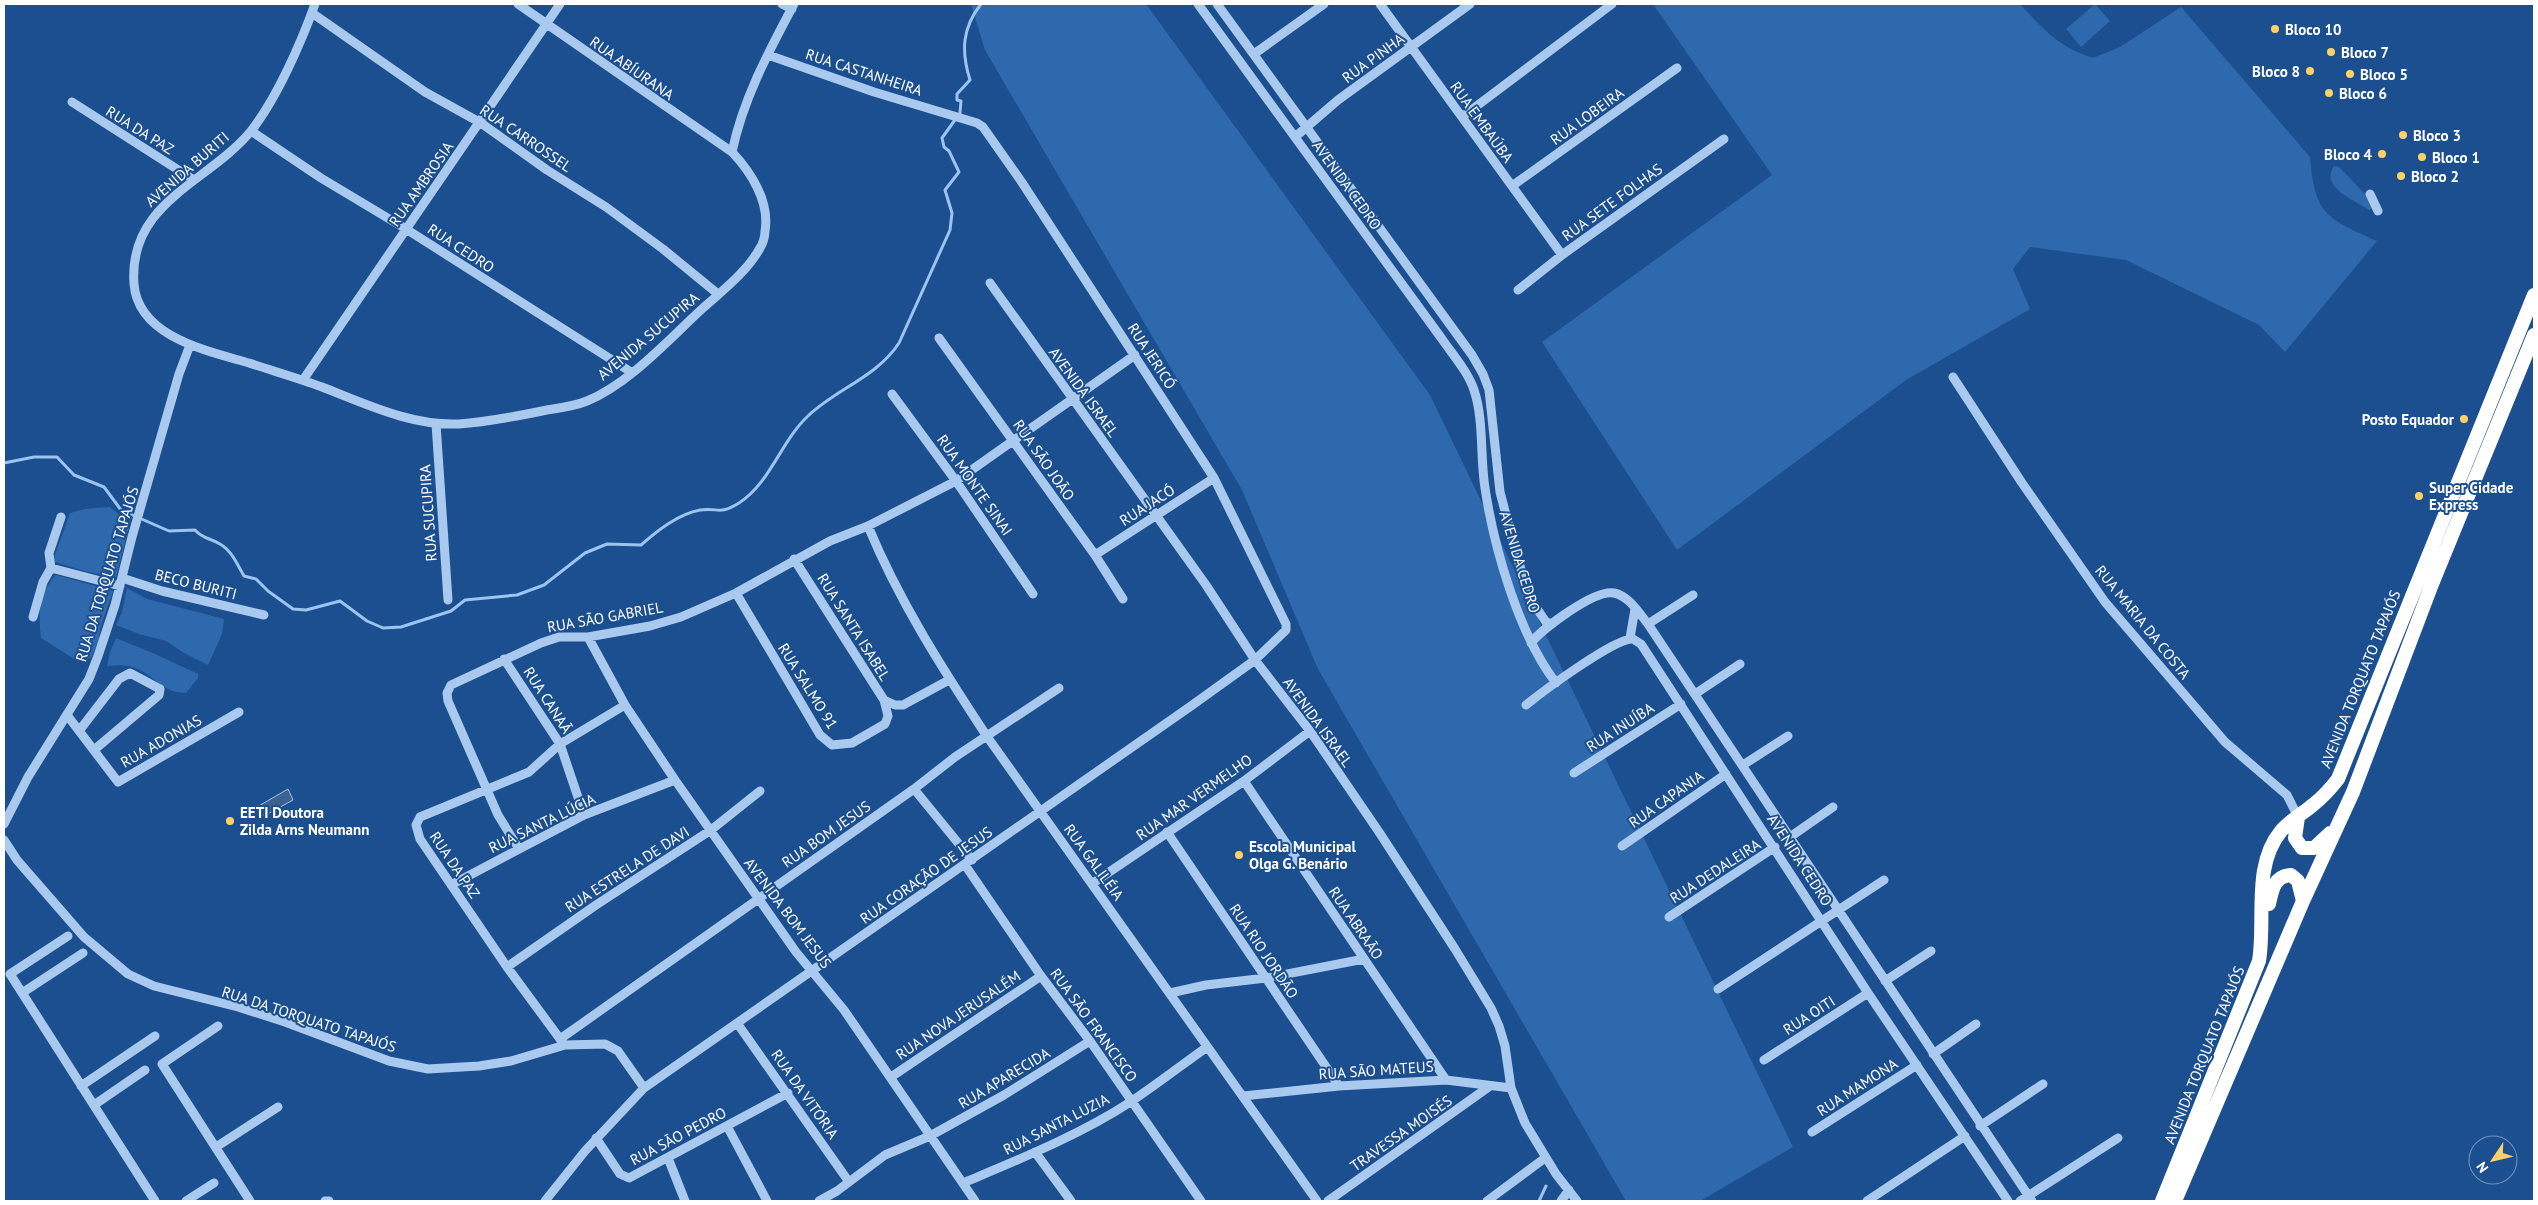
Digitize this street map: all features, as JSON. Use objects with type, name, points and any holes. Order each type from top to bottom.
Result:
[{"type":"highway","name":"AVENIDA TORQUATO TAPAJÓS","points":[[2162,1201],[2259,961],[2263,932],[2263,885],[2269,853],[2282,830],[2315,804],[2338,778],[2534,295]]},
{"type":"highway","name":"AVENIDA TORQUATO TAPAJÓS","points":[[2176,1201],[2359,777],[2432,584],[2534,335]]},
{"type":"highway","points":[[2298,817],[2294,838],[2297,844],[2307,850],[2322,842],[2342,816]]},
{"type":"highway","points":[[2263,932],[2272,889],[2276,880],[2291,875],[2298,881],[2304,901]]},
{"type":"street","name":"AVENIDA BURITI","points":[[190,345],[164,330],[151,319],[135,291],[134,271],[142,234],[154,214],[226,155],[251,131],[290,64],[316,4]]},
{"type":"street","name":"RUA ABÍURANA","points":[[518,4],[732,152]]},
{"type":"street","name":"RUA AMBROSIA","points":[[303,380],[480,124],[560,4]]},
{"type":"street","points":[[732,152],[739,119],[793,6],[782,4]]},
{"type":"street","name":"AVENIDA CEDRO","points":[[1198,4],[1442,339],[1474,390],[1485,489],[1510,588],[1540,661],[1556,683]]},
{"type":"street","name":"AVENIDA CEDRO","points":[[1218,4],[1483,374],[1489,390],[1502,501],[1531,600],[1538,614],[1546,622],[1550,623],[1601,593],[1613,593],[1624,597],[1648,624],[1838,909],[2027,1199]]},
{"type":"street","points":[[1254,54],[1324,4]]},
{"type":"street","name":"RUA EMBAÚBA","points":[[1380,4],[1410,48],[1562,255]]},
{"type":"street","name":"RUA PINHA","points":[[1295,137],[1338,100],[1470,4]]},
{"type":"street","points":[[1462,117],[1612,4]]},
{"type":"street","name":"RUA CARROSSEL","points":[[312,14],[425,92],[480,124],[547,170],[614,212],[663,248],[718,294]]},
{"type":"street","name":"RUA CASTANHEIRA","points":[[768,55],[874,92],[952,114]]},
{"type":"street","name":"RUA LOBEIRA","points":[[1512,186],[1677,68]]},
{"type":"street","name":"RUA DA PAZ","points":[[72,102],[194,180]]},
{"type":"street","name":"RUA JERICÓ","points":[[952,114],[977,123],[1007,159],[1214,478],[1286,624],[1286,630],[1277,640]]},
{"type":"street","name":"RUA CEDRO","points":[[251,131],[321,178],[406,229],[631,372]]},
{"type":"street","name":"RUA SETE FOLHAS","points":[[1518,290],[1562,255],[1724,139]]},
{"type":"street","name":"AVENIDA SUCUPIRA","points":[[190,345],[303,380],[403,417],[436,424],[459,424],[508,418],[587,402],[615,385],[631,372],[718,294],[761,247],[766,229],[765,213],[755,182],[747,168],[732,152]]},
{"type":"street","points":[[2370,194],[2378,211]]},
{"type":"street","name":"AVENIDA ISRAEL","points":[[990,283],[1206,585],[1255,660],[1310,730],[1404,869],[1492,1008],[1505,1046],[1511,1088],[1525,1123],[1545,1158],[1577,1201]]},
{"type":"street","points":[[1414,300],[1426,292]]},
{"type":"street","name":"RUA SÃO JOÃO","points":[[940,338],[1095,555],[1123,599]]},
{"type":"street","name":"RUA DA TORQUATO TAPAJÓS","points":[[4,824],[28,777],[68,715],[89,679],[95,664],[121,582],[136,522],[190,345]]},
{"type":"street","name":"RUA SÃO GABRIEL","points":[[486,790],[452,709],[447,692],[451,686],[522,650],[559,637],[588,637],[650,626],[682,617],[736,594],[830,540],[868,526],[956,481],[1135,355]]},
{"type":"street","name":"RUA MARIA DA COSTA","points":[[1953,376],[2022,483],[2105,602],[2225,742],[2286,796],[2298,817]]},
{"type":"street","name":"RUA MONTE SINAI","points":[[892,394],[956,481],[1033,594]]},
{"type":"street","name":"RUA SUCUPIRA","points":[[436,424],[448,600]]},
{"type":"street","points":[[1483,470],[1497,470]]},
{"type":"street","name":"RUA JACÓ","points":[[1095,555],[1214,478]]},
{"type":"street","points":[[33,617],[43,582],[50,568],[48,552],[61,517]]},
{"type":"street","name":"RUA GALILÉIA","points":[[868,526],[895,587],[949,680],[1040,812],[1093,883],[1206,1047],[1317,1201]]},
{"type":"street","name":"RUA SANTA ISABEL","points":[[794,559],[884,700],[895,705],[903,705],[949,680]]},
{"type":"street","name":"BECO BURITI","points":[[50,568],[162,591],[264,615]]},
{"type":"street","name":"RUA SALMO 91","points":[[736,594],[820,735],[832,745],[852,743],[885,724],[888,716],[884,700]]},
{"type":"street","points":[[1648,624],[1693,594]]},
{"type":"street","points":[[1526,705],[1613,646],[1630,638],[1635,609]]},
{"type":"street","points":[[1532,642],[1550,623]]},
{"type":"street","name":"AVENIDA BOM JESUS","points":[[588,637],[624,705],[675,780],[796,952],[814,971],[891,1077],[975,1201]]},
{"type":"street","name":"AVENIDA CEDRO","points":[[1630,638],[1641,644],[1868,993],[2008,1201]]},
{"type":"street","name":"RUA CORAÇÃO DE JESUS","points":[[546,1201],[596,1138],[644,1088],[814,971],[1255,660],[1277,640]]},
{"type":"street","name":"RUA CANAÃ","points":[[504,659],[560,744],[584,815]]},
{"type":"street","points":[[1695,694],[1740,664]]},
{"type":"street","points":[[80,731],[119,679],[127,674],[134,675],[158,686],[161,692],[159,695],[94,750]]},
{"type":"street","name":"RUA BOM JESUS","points":[[562,1042],[758,898],[914,789],[986,735],[1059,688]]},
{"type":"street","name":"RUA INUÍBA","points":[[1574,773],[1681,704]]},
{"type":"street","name":"RUA DA PAZ","points":[[562,1042],[507,967],[417,833],[416,820],[529,772],[560,744],[624,705]]},
{"type":"street","name":"RUA ADONIAS","points":[[68,715],[118,782],[239,712]]},
{"type":"street","name":"RUA MAR VERMELHO","points":[[1093,883],[1244,781],[1310,730]]},
{"type":"street","points":[[1743,766],[1788,736]]},
{"type":"street","name":"RUA CAPANIA","points":[[1622,846],[1726,774]]},
{"type":"street","name":"RUA SANTA LÚCIA","points":[[451,884],[584,815],[675,780]]},
{"type":"street","name":"RUA ABRAÃO","points":[[1244,781],[1446,1080]]},
{"type":"street","name":"RUA SÃO FRANCISCO","points":[[914,789],[968,863],[1041,976],[1090,1041],[1201,1201]]},
{"type":"street","points":[[486,790],[498,816],[519,849]]},
{"type":"street","name":"RUA ESTRELA DE DAVI","points":[[507,967],[596,904],[710,830],[760,791]]},
{"type":"street","points":[[1790,837],[1833,807]]},
{"type":"street","name":"RUA RIO JORDÃO","points":[[1167,832],[1339,1086]]},
{"type":"street","name":"RUA DA TORQUATO TAPAJÓS","points":[[4,840],[17,860],[84,937],[128,974],[154,986],[238,1007],[285,1022],[389,1062],[428,1069],[459,1068],[511,1061],[562,1042],[597,1043],[610,1046],[626,1061],[644,1088]]},
{"type":"street","name":"RUA DEDALEIRA","points":[[1669,917],[1775,848]]},
{"type":"street","points":[[1718,988],[1884,880]]},
{"type":"street","points":[[68,936],[10,974],[155,1201]]},
{"type":"street","points":[[1885,981],[1931,951]]},
{"type":"street","points":[[22,993],[82,953]]},
{"type":"street","points":[[1170,994],[1206,985],[1266,978],[1364,959]]},
{"type":"street","name":"RUA NOVA JERUSALÉM","points":[[891,1077],[1041,976]]},
{"type":"street","name":"RUA OITI","points":[[1764,1060],[1868,993]]},
{"type":"street","name":"RUA DA VITÓRIA","points":[[737,1023],[849,1182]]},
{"type":"street","points":[[1933,1054],[1976,1024]]},
{"type":"street","points":[[218,1026],[162,1064],[250,1201]]},
{"type":"street","points":[[81,1086],[156,1036]]},
{"type":"street","name":"RUA APARECIDA","points":[[819,1201],[849,1182],[885,1155],[930,1136],[1004,1095],[1090,1041]]},
{"type":"street","name":"RUA SANTA LUZIA","points":[[963,1183],[1035,1152],[1131,1102],[1206,1047]]},
{"type":"street","name":"RUA MAMONA","points":[[1812,1132],[1917,1064]]},
{"type":"street","points":[[94,1105],[145,1070]]},
{"type":"street","name":"RUA SÃO MATEUS","points":[[1243,1096],[1339,1086],[1446,1080],[1511,1088]]},
{"type":"street","points":[[1980,1126],[2042,1084]]},
{"type":"street","name":"TRAVESSA MOISÉS","points":[[1328,1201],[1490,1086]]},
{"type":"street","name":"RUA SÃO PEDRO","points":[[596,1138],[624,1178],[636,1175],[788,1094]]},
{"type":"street","points":[[216,1147],[278,1107]]},
{"type":"street","points":[[727,1126],[767,1201]]},
{"type":"street","points":[[1867,1201],[1965,1136]]},
{"type":"street","points":[[2027,1199],[2118,1138]]},
{"type":"street","points":[[1035,1152],[1071,1201]]},
{"type":"street","points":[[668,1158],[685,1201]]},
{"type":"street","points":[[1487,1201],[1545,1158]]},
{"type":"street","points":[[186,1201],[214,1182]]},
{"type":"street","points":[[1560,1201],[1569,1190]]},
{"type":"shaded area","points":[[971,4],[1146,4],[1430,395],[1793,1147],[1700,1201],[1626,1201],[1318,669],[1242,490],[985,50]]},
{"type":"shaded area","points":[[1653,4],[2020,4],[2061,43],[2093,58],[2120,47],[2181,7],[2310,157],[2315,191],[2326,212],[2335,220],[2377,241],[2285,352],[2259,325],[2126,260],[2030,247],[2013,269],[2030,309],[1906,380],[1677,550],[1542,342],[1772,175]]},
{"type":"shaded area","points":[[2095,4],[2110,21],[2081,47],[2066,29]]},
{"type":"shaded area","points":[[2334,166],[2339,167],[2366,195],[2372,209],[2369,210],[2341,193],[2335,187],[2331,181]]},
{"type":"shaded area","points":[[110,507],[130,523],[116,577],[88,572],[55,562],[55,555],[70,513],[85,509]]},
{"type":"shaded area","points":[[56,575],[113,591],[100,629],[99,641],[91,658],[79,662],[41,638],[41,604],[46,589]]},
{"type":"shaded area","points":[[127,588],[147,599],[224,619],[222,634],[208,665],[166,641],[139,634],[116,625],[122,612]]},
{"type":"shaded area","points":[[116,638],[198,674],[198,678],[186,693],[178,692],[166,688],[134,667],[123,665],[107,666]]},
{"type":"shaded area","points":[[288,789],[293,800],[264,816],[257,807]]},
{"type":"waterway","points":[[4,463],[34,457],[57,457],[74,475],[104,487],[121,510],[169,531],[195,530],[204,537],[220,544],[231,554],[244,576],[256,579],[268,591],[293,609],[306,610],[340,601],[367,621],[383,628],[401,627],[451,611],[465,600],[517,595],[544,585],[585,553],[607,544],[641,545],[661,529],[684,515],[700,510],[722,510],[732,507],[750,494],[759,484],[790,437],[808,416],[831,398],[868,374],[890,355],[899,343],[950,230],[952,213],[945,190],[959,172],[949,151],[944,147],[942,138],[960,113],[961,101],[957,100],[957,94],[970,80],[965,59],[965,40],[970,22],[981,4]]},
{"type":"waterway","points":[[1539,1201],[1546,1186]]},
{"type":"place","name":"Bloco 10","points":[[2275,29]]},
{"type":"place","name":"Bloco 7","points":[[2331,52]]},
{"type":"place","name":"Bloco 8","points":[[2310,71]]},
{"type":"place","name":"Bloco 5","points":[[2350,74]]},
{"type":"place","name":"Bloco 6","points":[[2329,93]]},
{"type":"place","name":"Bloco 3","points":[[2403,135]]},
{"type":"place","name":"Bloco 4","points":[[2382,154]]},
{"type":"place","name":"Bloco 1","points":[[2422,157]]},
{"type":"place","name":"Bloco 2","points":[[2401,176]]},
{"type":"place","name":"Posto Equador","points":[[2464,419]]},
{"type":"place","name":"Super Cidade Express","points":[[2419,496]]},
{"type":"place","name":"EETI Doutora Zilda Arns Neumann","points":[[230,821]]},
{"type":"place","name":"Escola Municipal Olga G. Benário","points":[[1239,855]]}]
